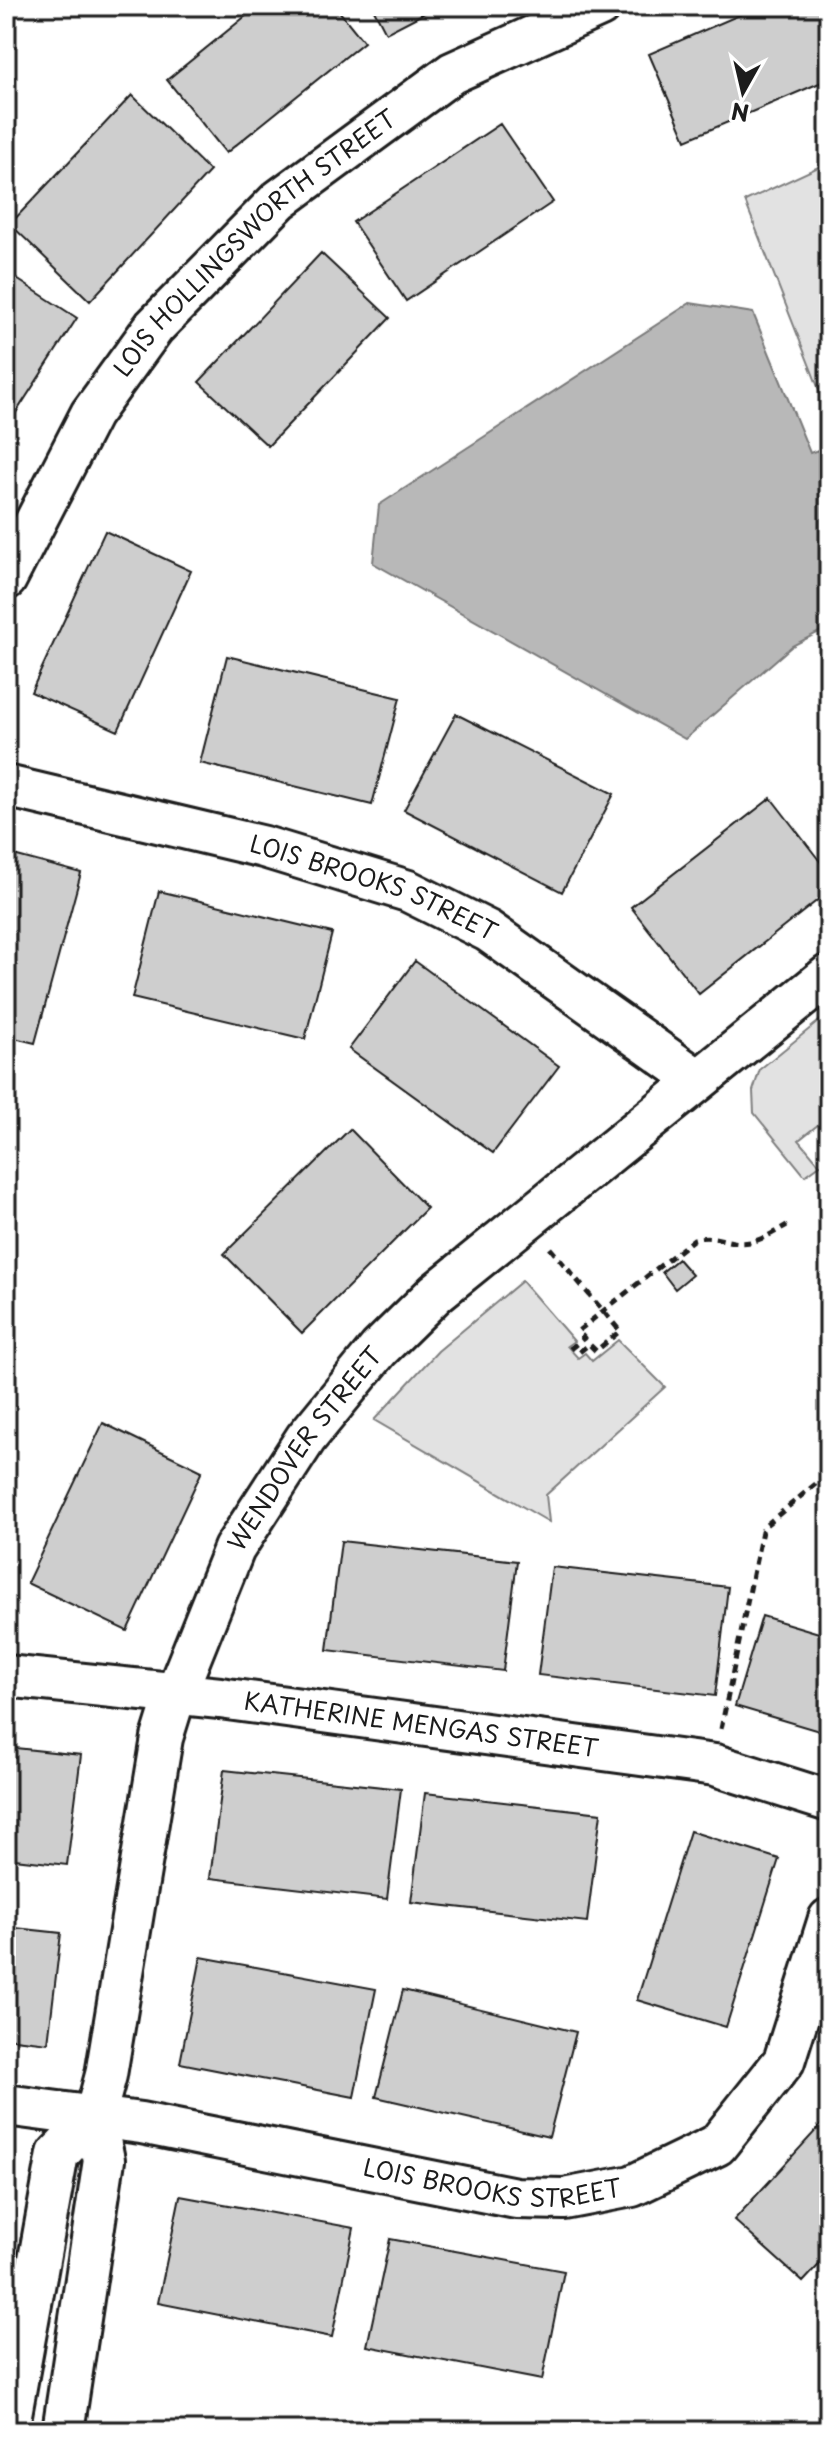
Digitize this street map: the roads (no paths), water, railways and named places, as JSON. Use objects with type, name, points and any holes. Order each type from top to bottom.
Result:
[{"type":"street","name":"LOIS HOLLINGSWORTH STREET","points":[[6,579],[91,414],[154,327],[279,200],[452,73],[600,6]]},
{"type":"street","name":"LOIS BROOKS STREET","points":[[6,786],[264,847],[408,891],[488,931],[698,1080]]},
{"type":"street","name":"WENDOVER STREET","points":[[63,2431],[104,2160],[95,2116],[106,2075],[162,1738],[176,1693],[234,1549],[306,1438],[379,1349],[436,1293],[829,975]]},
{"type":"street","name":"KATHERINE MENGAS STREET","points":[[6,1676],[176,1693],[715,1765],[829,1801]]},
{"type":"street","name":"LOIS BROOKS STREET","points":[[6,2105],[95,2116],[516,2198],[564,2199],[632,2186],[717,2145],[784,2061],[829,1919]]},
{"type":"street","name":"WENDOVER STREET","points":[[8,2431],[58,2154],[95,2116]]}]
